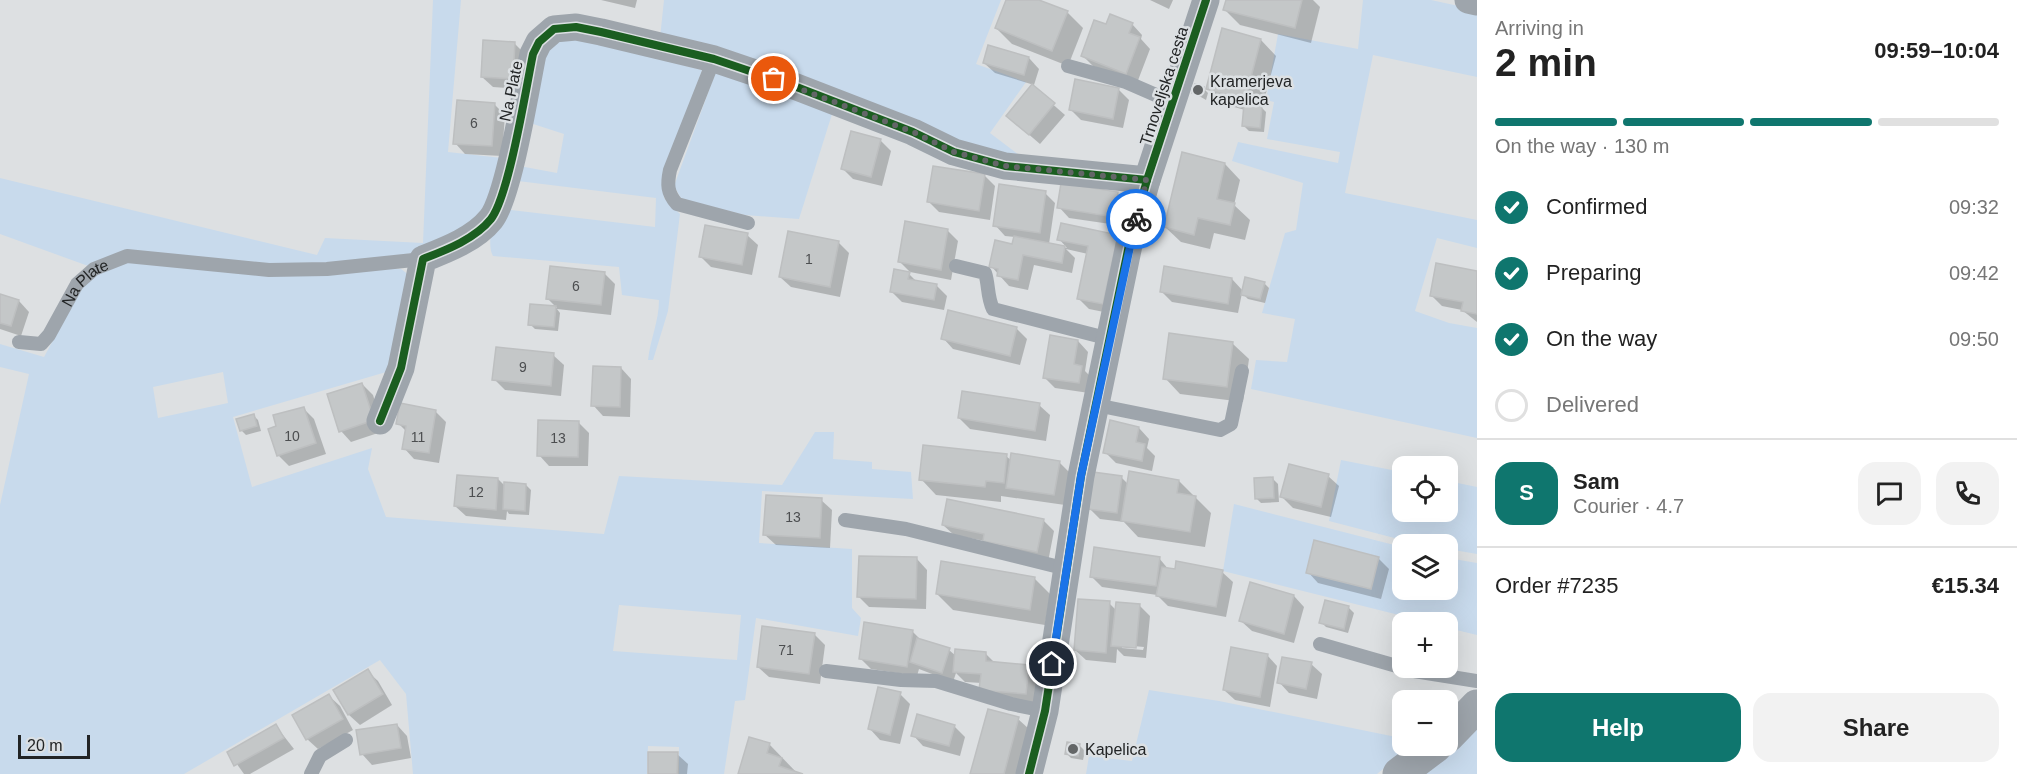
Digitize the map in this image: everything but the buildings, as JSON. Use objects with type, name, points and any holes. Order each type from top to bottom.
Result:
[{"type":"street","name":"Trnoveljska cesta","points":[[1029,774],[1045,711],[1081,476],[1129,245],[1147,180],[1206,0]]},
{"type":"street","points":[[1468,0],[1477,2]]},
{"type":"street","name":"Na Plate","points":[[423,259],[447,249],[491,219],[502,196],[533,54],[539,42],[554,29],[576,27],[714,59],[794,86],[913,132],[954,152],[1005,166],[1147,180]]},
{"type":"street","points":[[380,421],[401,368],[423,259]]},
{"type":"street","points":[[1458,726],[1477,706]]},
{"type":"street","points":[[1399,774],[1423,756]]},
{"type":"lane","points":[[714,59],[670,170],[670,196],[677,204],[748,223]]},
{"type":"lane","points":[[1068,66],[1126,82],[1172,102]]},
{"type":"lane","name":"Na Plate","points":[[19,342],[41,344],[49,335],[77,284],[94,269],[127,256],[269,270],[327,269],[423,259]]},
{"type":"lane","points":[[956,266],[985,273],[989,283],[988,301],[993,309],[1110,339]]},
{"type":"lane","points":[[1096,405],[1220,430],[1231,424],[1242,371]]},
{"type":"lane","points":[[845,520],[906,529],[1067,569]]},
{"type":"lane","points":[[1320,644],[1414,671],[1477,681]]},
{"type":"lane","points":[[826,671],[901,680],[936,681],[1011,704],[1045,711]]},
{"type":"lane","points":[[311,774],[320,756],[346,740]]},
{"type":"shaded area","points":[[433,0],[461,0],[448,152],[502,158],[486,216],[422,252],[307,267],[174,257],[91,267],[0,234],[0,178],[317,255],[325,238],[423,243]]},
{"type":"shaded area","points":[[664,0],[1001,0],[976,64],[1026,82],[990,133],[1023,158],[1006,160],[660,38]]},
{"type":"shaded area","points":[[1363,0],[1431,0],[1477,10],[1477,77],[1373,55],[1345,193],[1477,220],[1477,248],[1437,238],[1415,311],[1449,323],[1477,328],[1477,438],[1251,389],[1256,360],[1287,362],[1295,319],[1262,313],[1285,233],[1296,230],[1303,183],[1232,161],[1238,142],[1338,163],[1340,152],[1267,139],[1274,102],[1266,100],[1278,34],[1358,49]]},
{"type":"shaded area","points":[[562,34],[702,70],[663,183],[664,198],[680,214],[668,311],[653,360],[648,360],[659,300],[622,295],[619,267],[493,256],[490,247],[493,224],[514,165],[557,173],[564,134],[524,121],[537,60]],"holes":[[[518,181],[656,198],[655,227],[511,210]]]},
{"type":"shaded area","points":[[716,71],[833,111],[799,219],[745,215],[693,202],[681,198],[674,186]]},
{"type":"shaded area","points":[[127,262],[386,268],[401,269],[409,275],[393,370],[233,417],[252,487],[372,448],[368,469],[386,517],[604,534],[619,476],[782,485],[815,432],[834,432],[833,459],[872,462],[872,469],[911,472],[913,499],[762,491],[759,543],[852,549],[852,608],[861,618],[858,636],[756,618],[745,700],[735,701],[724,774],[679,774],[679,747],[648,746],[647,774],[413,774],[406,694],[380,660],[184,774],[0,774],[0,505],[29,374],[0,367],[0,344],[44,357],[81,289],[98,273]],"holes":[[[223,372],[228,403],[158,418],[153,387]],[[619,605],[741,615],[737,660],[613,651]]]},
{"type":"shaded area","points":[[1341,460],[1392,470],[1392,522],[1458,522],[1458,483],[1477,487],[1477,554],[1458,551],[1458,534],[1392,534],[1392,537],[1329,521]]},
{"type":"shaded area","points":[[1234,504],[1392,544],[1392,600],[1458,600],[1458,560],[1477,563],[1477,635],[1458,630],[1458,612],[1392,613],[1223,571]]},
{"type":"shaded area","points":[[1149,690],[1219,701],[1392,736],[1392,756],[1399,756],[1377,774],[1086,774],[1089,756],[1132,761]]},
{"type":"shaded area","points":[[1477,721],[1477,774],[1414,774],[1435,756],[1458,756],[1458,737]]},
{"type":"cycle path","points":[[1029,774],[1045,711],[1081,476],[1129,245],[1147,180],[1206,0]]},
{"type":"cycle path","points":[[380,421],[401,368],[423,259],[469,238],[491,219],[498,207],[510,166],[533,54],[539,42],[554,29],[576,27],[714,59],[794,86],[913,132],[954,152],[1005,166],[1147,180]]},
{"type":"way so far","points":[[774,79],[913,132],[954,152],[1005,166],[1147,180],[1136,219]]},
{"type":"place","name":"Kramerjeva kapelica","points":[[1198,90]]},
{"type":"place","name":"Kapelica","points":[[1073,749]]},
{"type":"route","points":[[1052,664],[1081,476],[1136,219]]}]
